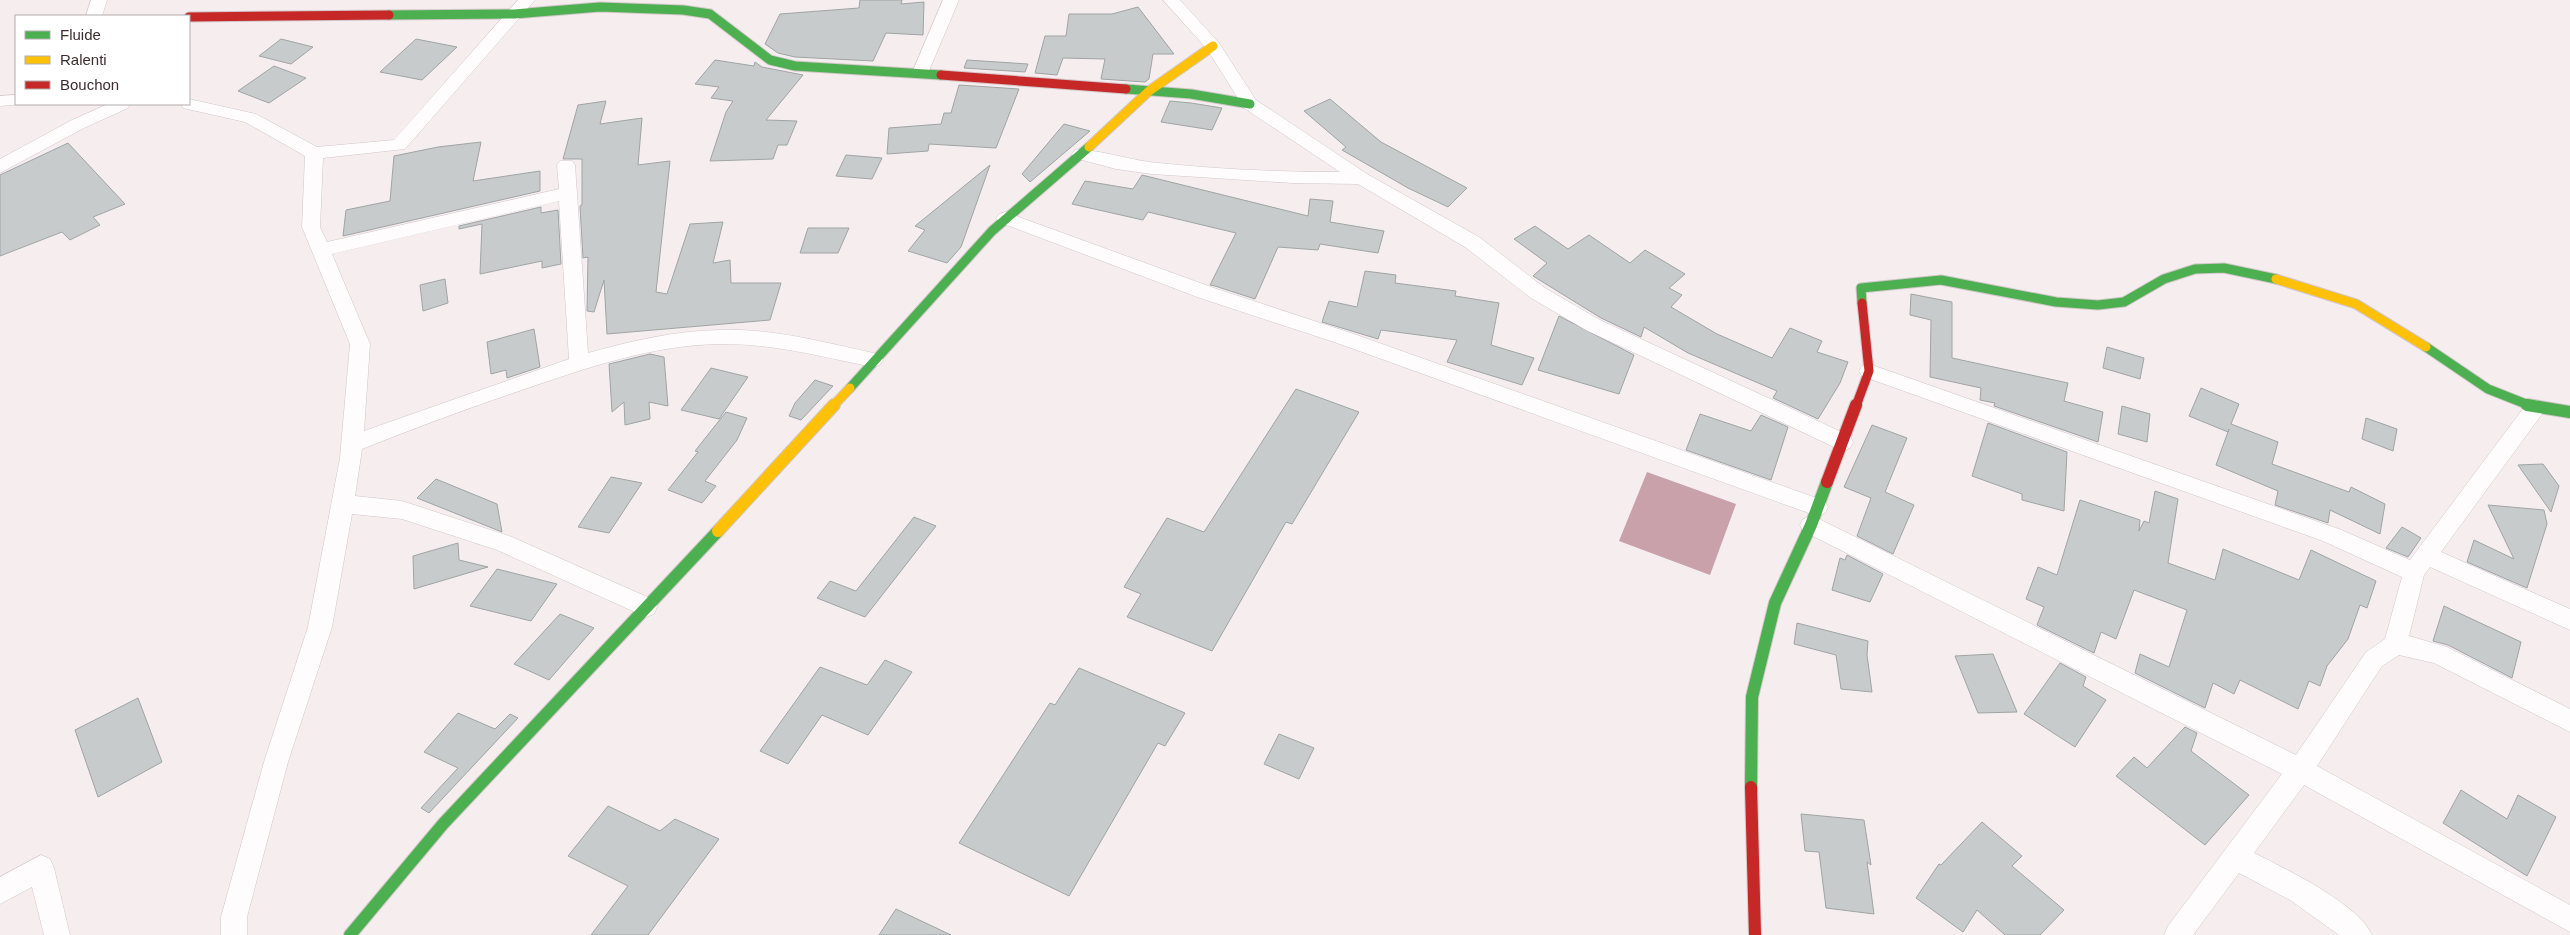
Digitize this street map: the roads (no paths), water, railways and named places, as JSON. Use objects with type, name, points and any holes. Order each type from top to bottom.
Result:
[{"type":"street","points":[[94,15],[100,0]]},
{"type":"street","points":[[190,104],[250,118],[314,153],[399,145],[527,0]]},
{"type":"street","points":[[920,73],[951,0]]},
{"type":"street","points":[[1171,0],[1213,46],[1250,104],[1361,178],[1472,242],[1538,293],[1593,325],[1843,442]]},
{"type":"street","points":[[190,17],[514,14],[600,7],[683,10],[710,14],[770,60],[795,66],[920,73],[1190,94],[1250,104]]},
{"type":"street","points":[[350,935],[443,824],[1005,218],[1081,154],[1149,91],[1213,46]]},
{"type":"street","points":[[0,101],[15,100]]},
{"type":"street","points":[[0,167],[78,124],[120,105]]},
{"type":"street","points":[[234,935],[234,917],[276,762],[320,627],[352,444],[360,344],[311,227],[314,153]]},
{"type":"street","points":[[1081,154],[1101,161],[1175,170],[1322,178],[1361,178]]},
{"type":"street","points":[[566,165],[579,364]]},
{"type":"street","points":[[320,250],[567,193]]},
{"type":"street","points":[[1005,218],[1207,293],[1344,338],[1814,516],[2300,770],[2570,919]]},
{"type":"street","points":[[1755,935],[1751,824],[1752,697],[1775,603],[1814,516],[1869,371],[1861,288],[1941,280],[2056,302],[2098,305],[2124,302],[2164,279],[2195,269],[2224,268],[2276,279],[2356,304],[2402,330],[2488,389],[2535,408],[2570,412]]},
{"type":"street","points":[[352,444],[579,364],[637,347],[696,338],[722,337],[779,341],[874,360]]},
{"type":"street","points":[[1869,371],[2332,535],[2420,564],[2570,620]]},
{"type":"street","points":[[2395,645],[2420,564],[2535,408]]},
{"type":"street","points":[[343,504],[402,510],[504,543],[646,607]]},
{"type":"street","points":[[2177,935],[2300,770],[2374,659],[2395,645],[2410,646],[2439,654],[2570,721]]},
{"type":"street","points":[[2234,858],[2291,884],[2326,908],[2359,935]]},
{"type":"street","points":[[0,891],[41,868],[57,935]]}]
